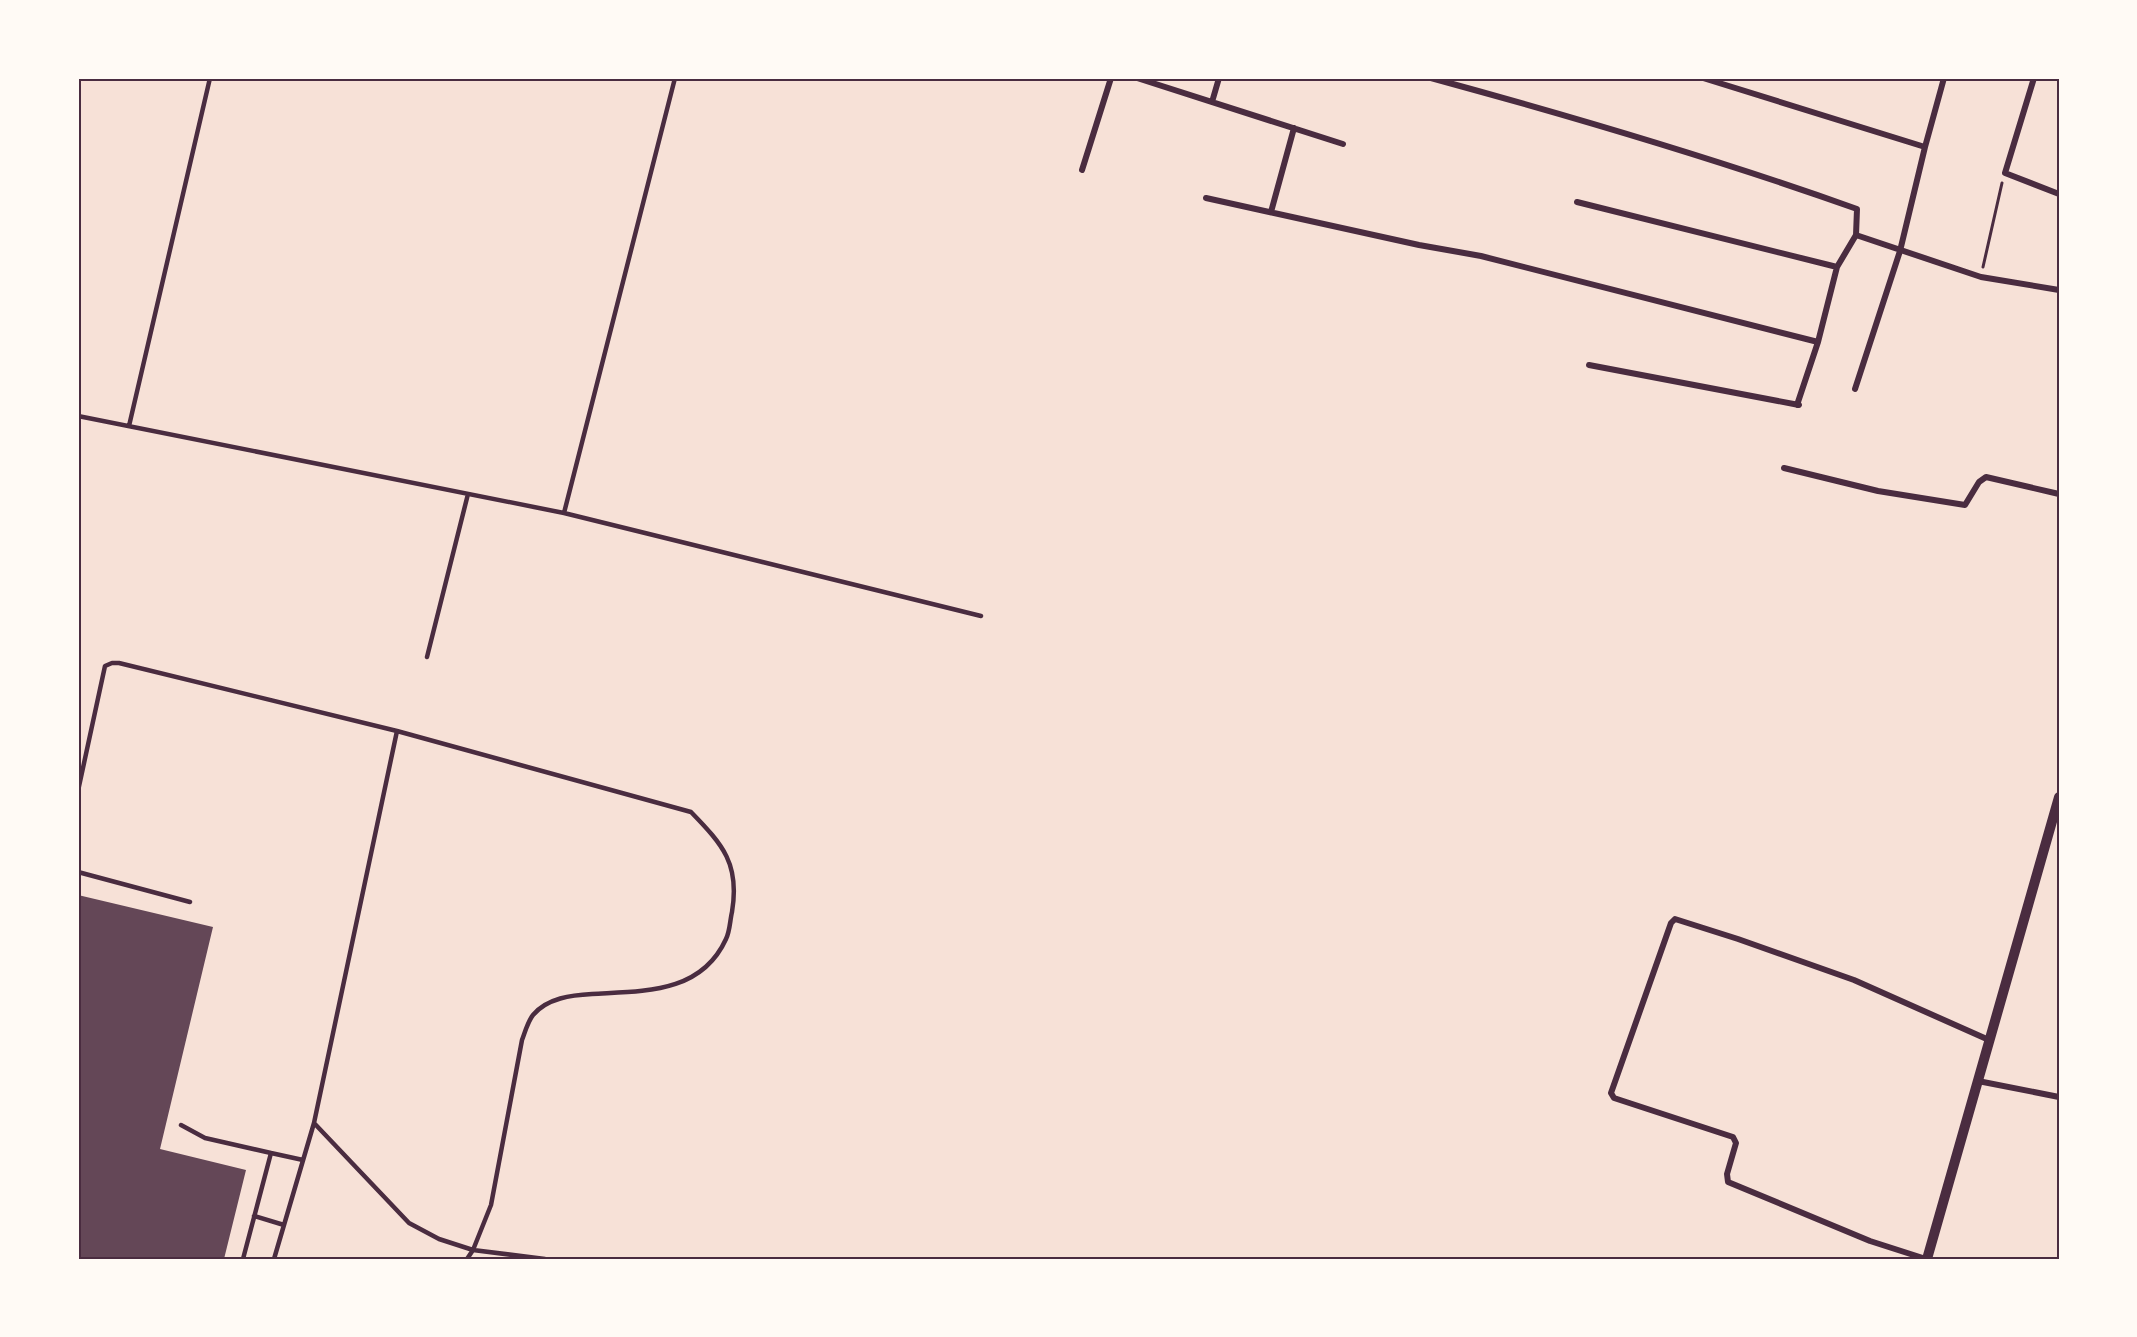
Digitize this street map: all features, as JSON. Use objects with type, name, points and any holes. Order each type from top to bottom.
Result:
[{"type":"street","points":[[1082,170],[1111,78]]},
{"type":"street","points":[[1137,78],[1343,144]]},
{"type":"street","points":[[1212,102],[1219,78]]},
{"type":"street","points":[[1431,78],[1558,112],[1780,181],[1857,208],[1856,236],[1837,267],[1818,342],[1798,405],[1589,365]]},
{"type":"street","points":[[1703,78],[1925,147]]},
{"type":"street","points":[[1855,389],[1900,252],[1944,78]]},
{"type":"street","points":[[2034,78],[2004,173],[2059,194]]},
{"type":"street","points":[[1271,212],[1294,128]]},
{"type":"street","points":[[1206,198],[1419,245],[1481,255],[1818,342]]},
{"type":"street","points":[[1577,202],[1837,267]]},
{"type":"street","points":[[1856,236],[1981,277],[2059,290]]},
{"type":"street","points":[[1784,468],[1878,491],[1965,505],[1979,482],[1986,477],[2059,494]]},
{"type":"street","points":[[1989,1040],[1854,980],[1675,919],[1671,923],[1611,1093],[1614,1098],[1733,1137],[1736,1143],[1727,1174],[1728,1182],[1870,1241],[1926,1259],[2057,812],[2059,797]]},
{"type":"street","points":[[1978,1081],[2059,1097]]},
{"type":"lane","points":[[129,426],[210,78]]},
{"type":"lane","points":[[564,513],[675,78]]},
{"type":"lane","points":[[78,416],[564,513],[981,616]]},
{"type":"lane","points":[[427,657],[468,494]]},
{"type":"lane","points":[[78,791],[105,666],[112,663],[398,731],[691,812],[712,834],[732,864],[734,901],[727,938],[712,962],[688,981],[663,988],[569,995],[547,1004],[532,1015],[522,1040],[491,1205],[473,1250],[467,1259]]},
{"type":"lane","points":[[274,1259],[314,1123],[398,731]]},
{"type":"lane","points":[[78,872],[190,902]]},
{"type":"lane","points":[[314,1123],[409,1223],[439,1239],[473,1250],[545,1259]]},
{"type":"lane","points":[[181,1125],[205,1137],[303,1160]]},
{"type":"lane","points":[[243,1259],[271,1153]]},
{"type":"lane","points":[[254,1216],[284,1225]]},
{"type":"path","points":[[1981,277],[2004,173]]},
{"type":"building","points":[[78,895],[213,927],[160,1149],[246,1170],[224,1259],[78,1259]]}]
